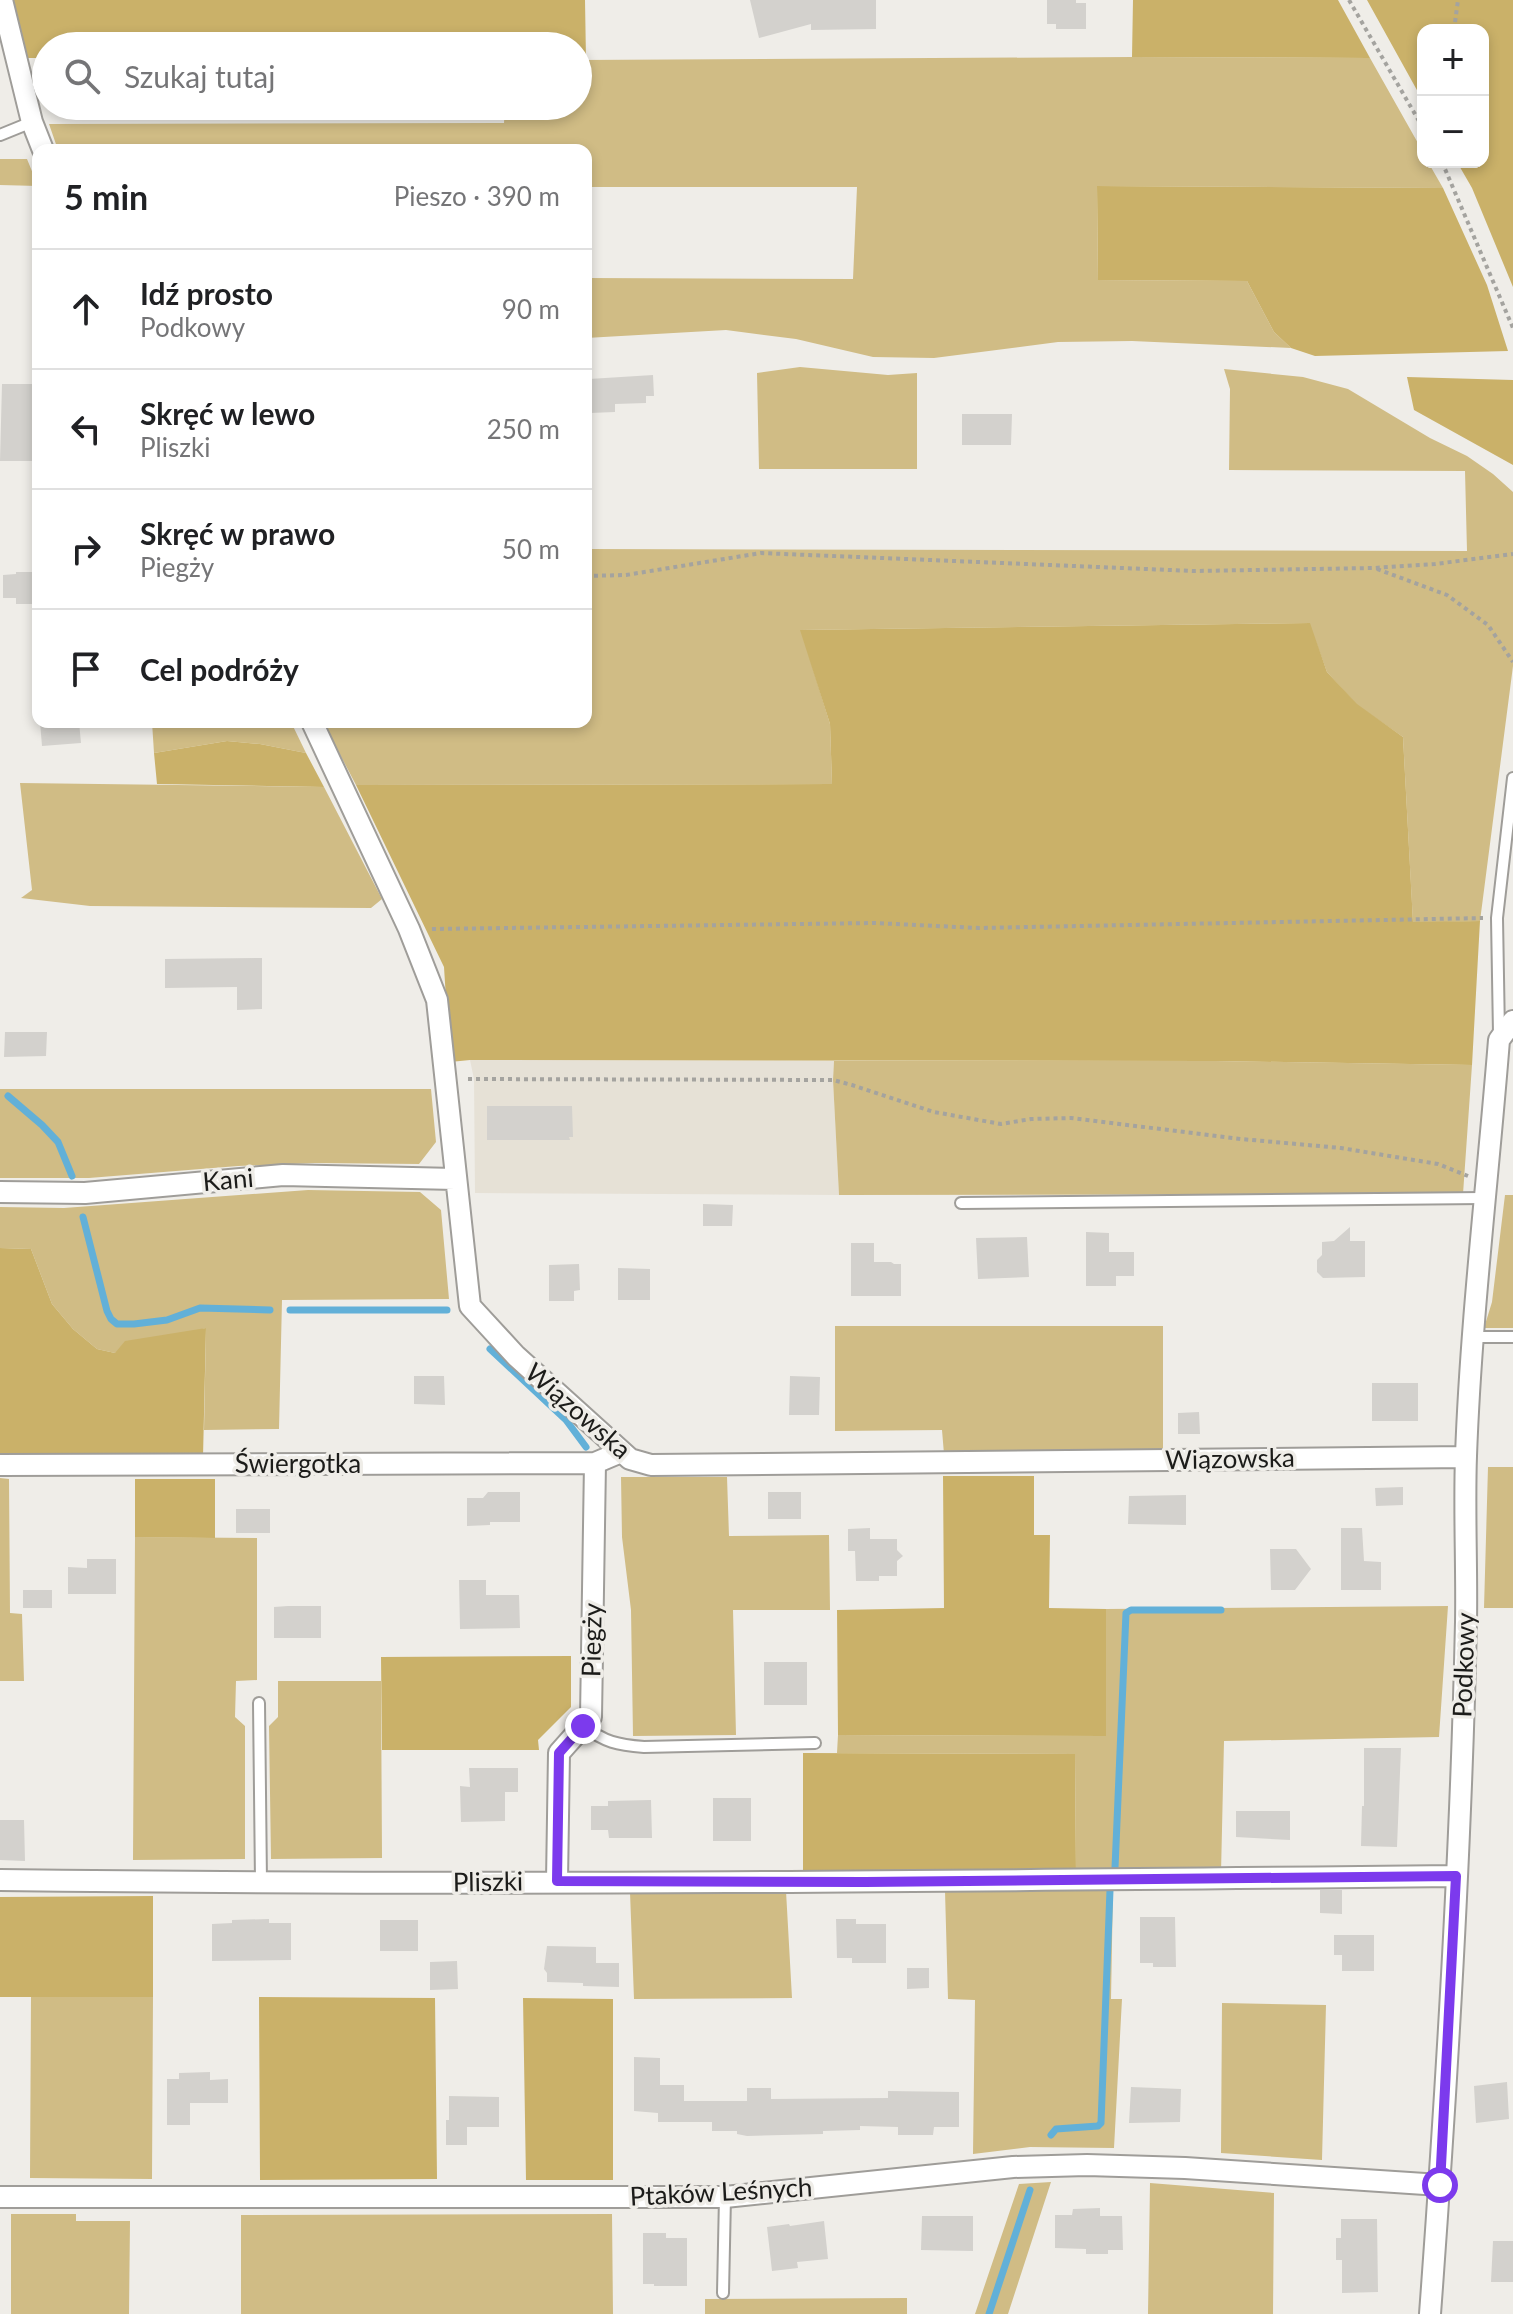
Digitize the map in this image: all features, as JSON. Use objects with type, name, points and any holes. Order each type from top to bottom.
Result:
[{"type":"street","points":[[2,0],[32,122],[41,144]]},
{"type":"street","name":"Wiązowska","points":[[315,728],[409,929],[437,1000],[470,1306],[516,1356],[621,1452],[639,1463],[651,1465],[1466,1457]]},
{"type":"street","points":[[1503,1054],[1513,1021]]},
{"type":"street","name":"Podkowy","points":[[1430,2314],[1456,1876],[1466,1622],[1466,1457],[1484,1190],[1503,1054]]},
{"type":"street","name":"Kani","points":[[0,1192],[85,1193],[283,1175],[455,1179]]},
{"type":"street","points":[[595,1463],[621,1452]]},
{"type":"street","name":"Świergotka","points":[[0,1465],[595,1463]]},
{"type":"street","name":"Piegży","points":[[557,1881],[559,1753],[591,1717],[595,1463]]},
{"type":"street","name":"Pliszki","points":[[0,1880],[865,1882],[1456,1876]]},
{"type":"street","name":"Ptaków Leśnych","points":[[0,2197],[725,2197],[1013,2167],[1087,2165],[1185,2168],[1440,2185]]},
{"type":"lane","points":[[0,135],[32,122]]},
{"type":"lane","points":[[1503,1054],[1497,918],[1513,778]]},
{"type":"lane","points":[[961,1203],[1484,1190]]},
{"type":"lane","points":[[1474,1337],[1513,1337]]},
{"type":"lane","points":[[259,1703],[261,1882]]},
{"type":"lane","points":[[583,1726],[616,1745],[815,1743]]},
{"type":"lane","points":[[723,2293],[725,2197]]},
{"type":"path","points":[[1349,0],[1417,118]]},
{"type":"path","points":[[1455,24],[1458,0]]},
{"type":"path","points":[[1446,168],[1513,328]]},
{"type":"path","points":[[592,576],[626,575],[761,553],[1194,571],[1374,568],[1513,554]]},
{"type":"path","points":[[1374,568],[1447,595],[1488,625],[1513,662]]},
{"type":"path","points":[[409,929],[874,923],[979,928],[1497,918]]},
{"type":"path","points":[[474,1079],[833,1080],[934,1112],[1001,1124],[1031,1119],[1071,1118],[1341,1148],[1438,1164],[1484,1190]]},
{"type":"shaded area","points":[[13,0],[585,0],[586,32],[32,32],[32,58],[24,58]]},
{"type":"shaded area","points":[[1133,0],[1338,0],[1370,58],[1132,57]]},
{"type":"shaded area","points":[[1367,0],[1513,0],[1513,287],[1472,188],[1460,168],[1489,168],[1489,24],[1417,24],[1417,90]]},
{"type":"shaded area","points":[[1370,58],[1417,141],[1417,168],[1431,168],[1443,188],[1097,186],[1098,280],[1247,281],[1274,332],[1291,348],[1132,341],[1058,342],[934,358],[873,357],[796,339],[726,330],[592,338],[592,278],[853,279],[857,187],[592,187],[592,144],[56,144],[49,124],[592,120],[592,60]]},
{"type":"shaded area","points":[[0,159],[27,159],[32,171],[32,186],[0,185]]},
{"type":"shaded area","points":[[1097,186],[1443,188],[1487,285],[1508,351],[1315,356],[1291,348],[1274,332],[1247,281],[1098,280]]},
{"type":"shaded area","points":[[800,367],[888,375],[917,373],[917,469],[759,469],[757,373]]},
{"type":"shaded area","points":[[1224,369],[1303,377],[1348,389],[1430,438],[1467,456],[1513,492],[1513,666],[1480,921],[1413,923],[1403,737],[1357,705],[1327,672],[1309,623],[801,630],[830,724],[832,784],[356,785],[326,728],[592,728],[592,549],[1467,551],[1465,471],[1229,470],[1230,389]]},
{"type":"shaded area","points":[[1407,377],[1513,380],[1513,465],[1414,410]]},
{"type":"shaded area","points":[[1310,623],[1327,672],[1357,704],[1403,737],[1413,922],[1480,921],[1472,1065],[1215,1061],[450,1062],[444,967],[356,785],[832,784],[830,724],[800,630]]},
{"type":"shaded area","points":[[152,728],[294,728],[306,753],[227,741],[154,753]]},
{"type":"shaded area","points":[[227,741],[306,753],[324,787],[157,784],[154,753]]},
{"type":"shaded area","points":[[20,783],[324,787],[382,899],[371,908],[90,906],[21,898],[32,890]]},
{"type":"shaded area","points":[[470,1060],[834,1061],[839,1195],[475,1193],[474,1079]]},
{"type":"shaded area","points":[[834,1061],[1472,1065],[1463,1194],[839,1195]]},
{"type":"shaded area","points":[[0,1089],[431,1089],[436,1142],[419,1164],[315,1163],[89,1178],[0,1178]]},
{"type":"shaded area","points":[[308,1190],[420,1192],[441,1210],[449,1299],[282,1300],[279,1429],[204,1430],[206,1328],[115,1353],[97,1349],[73,1329],[52,1304],[31,1249],[0,1248],[0,1207],[64,1208]]},
{"type":"shaded area","points":[[1505,1195],[1513,1195],[1513,1328],[1484,1328],[1492,1302]]},
{"type":"shaded area","points":[[0,1248],[31,1249],[52,1304],[73,1329],[97,1349],[115,1353],[125,1341],[206,1328],[203,1457],[0,1457]]},
{"type":"shaded area","points":[[835,1326],[1163,1326],[1163,1449],[944,1454],[942,1430],[835,1431]]},
{"type":"shaded area","points":[[1488,1467],[1513,1467],[1513,1608],[1484,1608]]},
{"type":"shaded area","points":[[943,1476],[1034,1476],[1034,1535],[1050,1535],[1049,1608],[1106,1609],[1106,1736],[838,1735],[837,1610],[944,1608]]},
{"type":"shaded area","points":[[621,1477],[727,1477],[729,1536],[829,1535],[830,1610],[733,1610],[736,1735],[633,1736],[631,1610],[622,1537]]},
{"type":"shaded area","points":[[0,1478],[9,1479],[10,1613],[22,1614],[24,1681],[0,1681]]},
{"type":"shaded area","points":[[135,1479],[215,1479],[215,1538],[135,1537]]},
{"type":"shaded area","points":[[135,1537],[257,1538],[257,1680],[236,1681],[235,1717],[245,1726],[245,1859],[133,1860]]},
{"type":"shaded area","points":[[1448,1606],[1439,1737],[1224,1741],[1221,1873],[1076,1873],[1075,1754],[837,1753],[838,1735],[1106,1736],[1106,1609]]},
{"type":"shaded area","points":[[571,1656],[571,1707],[538,1740],[539,1750],[382,1750],[381,1657]]},
{"type":"shaded area","points":[[278,1681],[381,1681],[382,1858],[271,1859],[269,1726],[278,1717]]},
{"type":"shaded area","points":[[803,1753],[1075,1754],[1076,1873],[803,1873]]},
{"type":"shaded area","points":[[1113,1887],[1111,1999],[1122,1999],[1114,2148],[1030,2147],[973,2154],[975,2000],[948,1999],[945,1891]]},
{"type":"shaded area","points":[[786,1891],[792,1998],[634,1999],[630,1892]]},
{"type":"shaded area","points":[[153,1896],[153,1997],[0,1997],[0,1897]]},
{"type":"shaded area","points":[[31,1997],[153,1997],[152,2179],[30,2178]]},
{"type":"shaded area","points":[[259,1997],[435,1998],[437,2179],[260,2180]]},
{"type":"shaded area","points":[[523,1998],[613,1999],[613,2180],[526,2180]]},
{"type":"shaded area","points":[[1222,2003],[1326,2005],[1322,2160],[1221,2153]]},
{"type":"shaded area","points":[[1051,2182],[1008,2314],[975,2314],[1019,2184]]},
{"type":"shaded area","points":[[1150,2183],[1274,2193],[1273,2314],[1148,2314]]},
{"type":"shaded area","points":[[11,2214],[76,2214],[76,2221],[130,2221],[129,2314],[11,2314]]},
{"type":"shaded area","points":[[612,2214],[613,2314],[241,2314],[241,2215]]},
{"type":"shaded area","points":[[907,2298],[907,2314],[705,2314],[705,2299]]},
{"type":"building","points":[[750,0],[876,0],[876,29],[811,30],[811,24],[759,38]]},
{"type":"building","points":[[1047,0],[1086,3],[1086,29],[1056,29],[1056,24],[1047,24]]},
{"type":"building","points":[[653,375],[654,396],[646,396],[646,403],[615,404],[615,412],[592,413],[592,379]]},
{"type":"building","points":[[2,384],[32,384],[32,461],[0,461]]},
{"type":"building","points":[[962,414],[1012,414],[1011,445],[962,445]]},
{"type":"building","points":[[32,572],[32,604],[16,604],[16,598],[3,598],[3,575]]},
{"type":"building","points":[[40,728],[80,728],[81,743],[42,746]]},
{"type":"building","points":[[262,958],[262,1009],[237,1010],[237,987],[165,988],[165,959]]},
{"type":"building","points":[[5,1032],[47,1032],[46,1056],[4,1057]]},
{"type":"building","points":[[487,1106],[572,1106],[573,1137],[569,1137],[570,1140],[487,1140]]},
{"type":"building","points":[[703,1204],[733,1205],[732,1226],[703,1226]]},
{"type":"building","points":[[1350,1227],[1350,1241],[1365,1241],[1365,1277],[1323,1278],[1317,1272],[1322,1242],[1334,1241]]},
{"type":"building","points":[[1086,1232],[1109,1233],[1109,1252],[1134,1252],[1134,1276],[1116,1276],[1116,1286],[1086,1286]]},
{"type":"building","points":[[1027,1237],[1029,1277],[978,1279],[976,1238]]},
{"type":"building","points":[[851,1243],[874,1243],[874,1262],[901,1264],[901,1296],[851,1296]]},
{"type":"building","points":[[579,1264],[580,1290],[574,1291],[574,1301],[549,1301],[549,1265]]},
{"type":"building","points":[[618,1268],[650,1269],[650,1300],[618,1300]]},
{"type":"building","points":[[414,1376],[444,1376],[445,1405],[414,1404]]},
{"type":"building","points":[[790,1376],[820,1377],[819,1415],[789,1415]]},
{"type":"building","points":[[1372,1383],[1418,1383],[1418,1421],[1372,1421]]},
{"type":"building","points":[[1199,1412],[1200,1434],[1178,1434],[1178,1413]]},
{"type":"building","points":[[1403,1487],[1403,1505],[1376,1506],[1375,1488]]},
{"type":"building","points":[[488,1492],[520,1492],[520,1522],[467,1526],[467,1498],[483,1498]]},
{"type":"building","points":[[768,1492],[801,1492],[801,1519],[768,1519]]},
{"type":"building","points":[[1186,1495],[1186,1525],[1128,1524],[1129,1496]]},
{"type":"building","points":[[236,1509],[270,1509],[270,1533],[236,1533]]},
{"type":"building","points":[[870,1528],[870,1539],[897,1539],[897,1550],[903,1556],[897,1561],[897,1576],[879,1576],[879,1581],[856,1581],[855,1551],[848,1551],[848,1529]]},
{"type":"building","points":[[1341,1528],[1362,1528],[1364,1561],[1381,1562],[1381,1590],[1341,1590]]},
{"type":"building","points":[[1270,1549],[1296,1549],[1311,1569],[1295,1590],[1271,1590]]},
{"type":"building","points":[[87,1559],[116,1559],[116,1594],[68,1594],[68,1567],[87,1568]]},
{"type":"building","points":[[459,1580],[486,1580],[486,1595],[519,1595],[520,1628],[460,1629]]},
{"type":"building","points":[[23,1590],[52,1590],[52,1608],[23,1608]]},
{"type":"building","points":[[321,1606],[321,1638],[274,1638],[274,1607]]},
{"type":"building","points":[[764,1662],[807,1662],[807,1705],[764,1705]]},
{"type":"building","points":[[1364,1748],[1401,1748],[1397,1847],[1361,1846]]},
{"type":"building","points":[[469,1768],[518,1768],[518,1792],[505,1792],[505,1821],[461,1822],[460,1786],[470,1787]]},
{"type":"building","points":[[713,1798],[751,1798],[751,1841],[713,1841]]},
{"type":"building","points":[[651,1800],[652,1838],[609,1838],[608,1830],[591,1830],[591,1806],[608,1806],[608,1801]]},
{"type":"building","points":[[1236,1811],[1290,1811],[1290,1840],[1236,1837]]},
{"type":"building","points":[[0,1820],[24,1820],[25,1861],[0,1860]]},
{"type":"building","points":[[1320,1890],[1342,1890],[1342,1914],[1320,1913]]},
{"type":"building","points":[[1140,1917],[1175,1917],[1176,1967],[1153,1967],[1153,1963],[1140,1963]]},
{"type":"building","points":[[269,1919],[269,1923],[291,1923],[291,1960],[212,1961],[212,1924]]},
{"type":"building","points":[[836,1919],[856,1919],[856,1924],[886,1924],[886,1963],[852,1963],[852,1958],[837,1958]]},
{"type":"building","points":[[380,1920],[418,1920],[418,1951],[380,1951]]},
{"type":"building","points":[[1334,1935],[1374,1935],[1374,1971],[1342,1971],[1342,1955],[1334,1955]]},
{"type":"building","points":[[547,1946],[596,1947],[596,1963],[619,1963],[619,1987],[547,1982],[544,1969]]},
{"type":"building","points":[[457,1961],[458,1989],[430,1990],[430,1962]]},
{"type":"building","points":[[907,1968],[929,1968],[929,1988],[907,1989]]},
{"type":"building","points":[[634,2057],[660,2058],[660,2085],[684,2085],[684,2101],[747,2101],[747,2088],[771,2088],[771,2099],[888,2098],[888,2091],[959,2092],[959,2127],[934,2127],[933,2135],[898,2135],[898,2127],[860,2126],[860,2130],[823,2131],[823,2134],[747,2136],[737,2134],[737,2131],[712,2131],[712,2122],[658,2122],[658,2113],[634,2111]]},
{"type":"building","points":[[210,2072],[210,2080],[228,2079],[228,2103],[190,2103],[190,2125],[167,2125],[167,2079],[179,2079],[179,2073]]},
{"type":"building","points":[[1507,2082],[1509,2119],[1476,2123],[1474,2086]]},
{"type":"building","points":[[1131,2087],[1181,2089],[1180,2122],[1129,2123]]},
{"type":"building","points":[[449,2096],[499,2097],[499,2127],[467,2127],[467,2145],[446,2145]]},
{"type":"building","points":[[1100,2208],[1100,2216],[1122,2216],[1123,2250],[1086,2254],[1086,2249],[1055,2248],[1055,2215],[1072,2215],[1073,2209]]},
{"type":"building","points":[[922,2216],[973,2216],[973,2251],[921,2250]]},
{"type":"building","points":[[1341,2219],[1377,2219],[1378,2292],[1342,2293],[1342,2260],[1336,2260],[1336,2238],[1341,2238]]},
{"type":"building","points":[[824,2221],[828,2259],[797,2262],[798,2268],[772,2271],[767,2227]]},
{"type":"building","points":[[643,2233],[666,2233],[666,2238],[687,2238],[687,2286],[643,2284]]},
{"type":"building","points":[[1493,2241],[1513,2241],[1513,2282],[1491,2282]]},
{"type":"waterway","points":[[8,1096],[58,1142],[72,1176]]},
{"type":"waterway","points":[[83,1217],[107,1311],[117,1324],[167,1320],[200,1308],[270,1310]]},
{"type":"waterway","points":[[290,1310],[447,1310]]},
{"type":"waterway","points":[[490,1349],[566,1420],[586,1447]]},
{"type":"waterway","points":[[1115,1868],[1126,1613],[1131,1610],[1221,1610]]},
{"type":"waterway","points":[[1051,2135],[1056,2129],[1098,2126],[1101,2123],[1110,1890]]},
{"type":"waterway","points":[[989,2314],[1030,2190]]},
{"type":"route","points":[[583,1726],[559,1753],[557,1881],[865,1882],[1456,1876],[1440,2185]]}]
